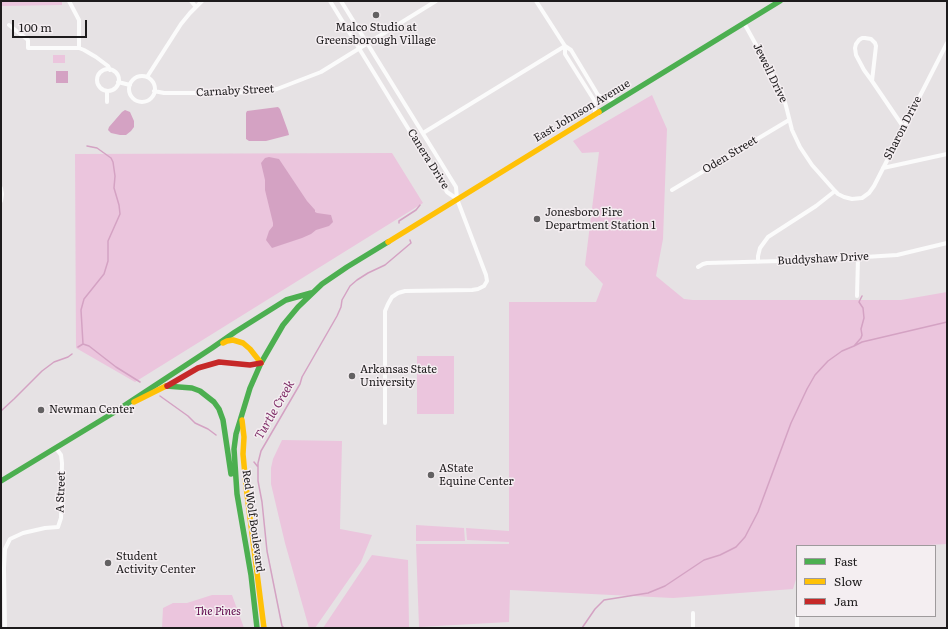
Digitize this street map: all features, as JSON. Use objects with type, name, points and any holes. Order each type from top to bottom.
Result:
[{"type":"main road","name":"East Johnson Avenue","points":[[394,238],[780,1]]},
{"type":"main road","name":"Red Wolf Boulevard","points":[[258,628],[237,494],[234,449],[236,434],[250,388],[261,363],[283,325],[298,307],[313,292],[332,277],[394,238]]},
{"type":"main road","points":[[1,481],[113,413],[286,300],[313,292]]},
{"type":"main road","points":[[113,413],[205,365],[219,362],[250,365],[261,363],[247,345],[238,341],[227,341],[212,348]]},
{"type":"main road","points":[[166,386],[192,388],[200,391],[214,402],[219,409],[223,420],[232,479],[237,494]]},
{"type":"main road","name":"Red Wolf Boulevard","points":[[242,417],[246,486],[264,628]]},
{"type":"street","points":[[69,1],[79,20],[80,48]]},
{"type":"street","points":[[191,1],[196,7]]},
{"type":"street","points":[[147,77],[181,24],[202,1]]},
{"type":"street","name":"Canera Drive","points":[[330,1],[447,192],[457,199]]},
{"type":"street","name":"Canera Drive","points":[[341,1],[456,187],[457,199]]},
{"type":"street","name":"Carnaby Street","points":[[154,91],[164,93],[222,93],[255,92],[277,89],[321,72],[436,1]]},
{"type":"street","points":[[536,1],[565,46],[571,50],[598,95],[617,101]]},
{"type":"street","name":"Jewell Drive","points":[[744,23],[780,86],[792,130],[800,147],[812,165],[835,191],[838,194],[849,198]]},
{"type":"street","points":[[9,25],[28,40],[28,48],[80,48],[108,66],[110,70]]},
{"type":"street","points":[[872,81],[876,46],[871,39],[865,38],[859,40],[856,44],[856,55],[862,66],[872,81],[904,128]]},
{"type":"street","name":"Sharon Drive","points":[[849,198],[862,198],[869,193],[874,186],[947,43]]},
{"type":"street","points":[[565,46],[565,54],[594,100],[595,115]]},
{"type":"street","points":[[423,133],[565,46]]},
{"type":"street","points":[[101,61],[101,72]]},
{"type":"street","points":[[104,70],[110,70],[116,73],[118,82],[114,88],[107,91],[101,89],[98,84],[97,77],[104,70]]},
{"type":"street","points":[[137,77],[147,77],[153,83],[154,91],[146,100],[138,101],[132,96],[129,89],[130,85],[137,77]]},
{"type":"street","points":[[118,82],[130,85]]},
{"type":"street","points":[[107,91],[107,102]]},
{"type":"street","name":"Oden Street","points":[[672,190],[789,120]]},
{"type":"street","points":[[883,168],[947,154]]},
{"type":"street","points":[[1,188],[1,201]]},
{"type":"street","points":[[758,262],[760,248],[768,237],[816,206],[835,191]]},
{"type":"street","points":[[385,423],[385,311],[392,297],[405,291],[478,289],[484,286],[487,281],[480,257],[457,199]]},
{"type":"street","name":"Buddyshaw Drive","points":[[698,267],[708,263],[858,258],[906,253],[947,243]]},
{"type":"street","points":[[857,296],[858,258]]},
{"type":"street","name":"A Street","points":[[3,614],[5,549],[10,539],[23,533],[45,528],[58,527],[61,518],[62,463],[61,455],[56,448]]},
{"type":"street","points":[[693,613],[693,628]]},
{"type":"street","points":[[3,614],[4,628]]},
{"type":"street","points":[[797,617],[797,628]]},
{"type":"green space","points":[[1,1],[62,1],[62,5],[1,6]]},
{"type":"green space","points":[[53,55],[65,55],[65,63],[53,63]]},
{"type":"green space","points":[[652,95],[667,129],[663,239],[656,276],[684,299],[901,300],[947,292],[947,544],[796,545],[796,579],[793,589],[673,598],[510,590],[509,622],[419,627],[416,544],[509,544],[509,542],[467,540],[466,528],[509,531],[509,302],[596,302],[603,284],[585,265],[599,152],[582,153],[573,141]]},
{"type":"green space","points":[[392,153],[423,203],[135,382],[76,348],[75,154]]},
{"type":"green space","points":[[417,356],[454,356],[454,414],[417,414]]},
{"type":"green space","points":[[282,440],[342,441],[340,529],[372,535],[361,562],[315,628],[309,628],[285,543],[271,484],[271,468],[273,459]]},
{"type":"green space","points":[[416,525],[464,528],[465,541],[416,541]]},
{"type":"green space","points":[[372,555],[408,560],[409,628],[323,628]]},
{"type":"green space","name":"The Pines","points":[[212,595],[232,595],[244,628],[162,628],[163,608],[173,603],[187,603]]},
{"type":"shaded area","points":[[56,71],[68,71],[68,83],[56,83]]},
{"type":"shaded area","points":[[278,107],[289,135],[266,141],[249,141],[246,139],[247,111]]},
{"type":"shaded area","points":[[125,110],[130,112],[134,121],[134,127],[126,135],[111,133],[108,130],[109,127]]},
{"type":"shaded area","points":[[269,157],[279,159],[315,212],[331,215],[333,222],[329,226],[316,230],[302,238],[272,248],[266,240],[273,223],[265,190],[265,180],[261,163],[265,158]]},
{"type":"waterway","points":[[87,146],[97,148],[111,158],[113,162],[115,176],[114,188],[120,214],[108,241],[108,261],[104,274],[84,299],[81,310],[83,344],[89,346],[116,367],[140,382]]},
{"type":"waterway","name":"Turtle Creek","points":[[399,223],[399,221],[416,210],[420,205]]},
{"type":"waterway","name":"Turtle Creek","points":[[284,628],[282,626],[267,551],[262,502],[258,481],[258,463],[261,451],[337,316],[342,300],[350,286],[368,273],[385,265],[411,243],[410,240]]},
{"type":"waterway","points":[[582,628],[595,609],[604,600],[648,593],[665,586],[704,560],[720,555],[736,547],[745,537],[758,512],[791,423],[815,375],[828,361],[842,351],[854,346],[861,338],[861,329],[864,318],[863,308],[859,302],[862,296]]},
{"type":"waterway","points":[[854,346],[862,342],[947,322]]},
{"type":"waterway","points":[[78,347],[83,344]]},
{"type":"waterway","points":[[1,411],[42,371],[54,362],[72,354]]},
{"type":"waterway","points":[[160,396],[188,416],[195,423],[208,429],[216,435]]},
{"type":"waterway","name":"Turtle Creek","points":[[254,462],[258,467]]},
{"type":"traffic: fast","points":[[599,112],[780,1]]},
{"type":"traffic: fast","points":[[257,628],[251,575],[237,494],[234,449],[236,434],[250,388],[261,363],[283,325],[298,307],[322,284],[388,242]]},
{"type":"traffic: fast","points":[[212,348],[286,300],[311,293]]},
{"type":"traffic: fast","points":[[1,481],[113,413],[212,348]]},
{"type":"traffic: fast","points":[[166,386],[192,388],[200,391],[214,402],[219,409],[223,420],[231,474]]},
{"type":"traffic: slow","points":[[388,242],[599,112]]},
{"type":"traffic: slow","points":[[223,343],[233,340],[243,343],[261,363]]},
{"type":"traffic: slow","points":[[134,402],[166,386]]},
{"type":"traffic: slow","points":[[242,420],[246,486],[264,628]]},
{"type":"traffic: jam","points":[[167,386],[198,368],[219,362],[250,365],[261,363]]},
{"type":"place","name":"Malco Studio at Greensborough Village","points":[[376,15]]},
{"type":"place","name":"Jonesboro Fire Department Station 1","points":[[537,219]]},
{"type":"place","name":"Arkansas State University","points":[[352,376]]},
{"type":"place","name":"Newman Center","points":[[41,410]]},
{"type":"place","name":"AState Equine Center","points":[[431,475]]},
{"type":"place","name":"Student Activity Center","points":[[108,563]]}]
